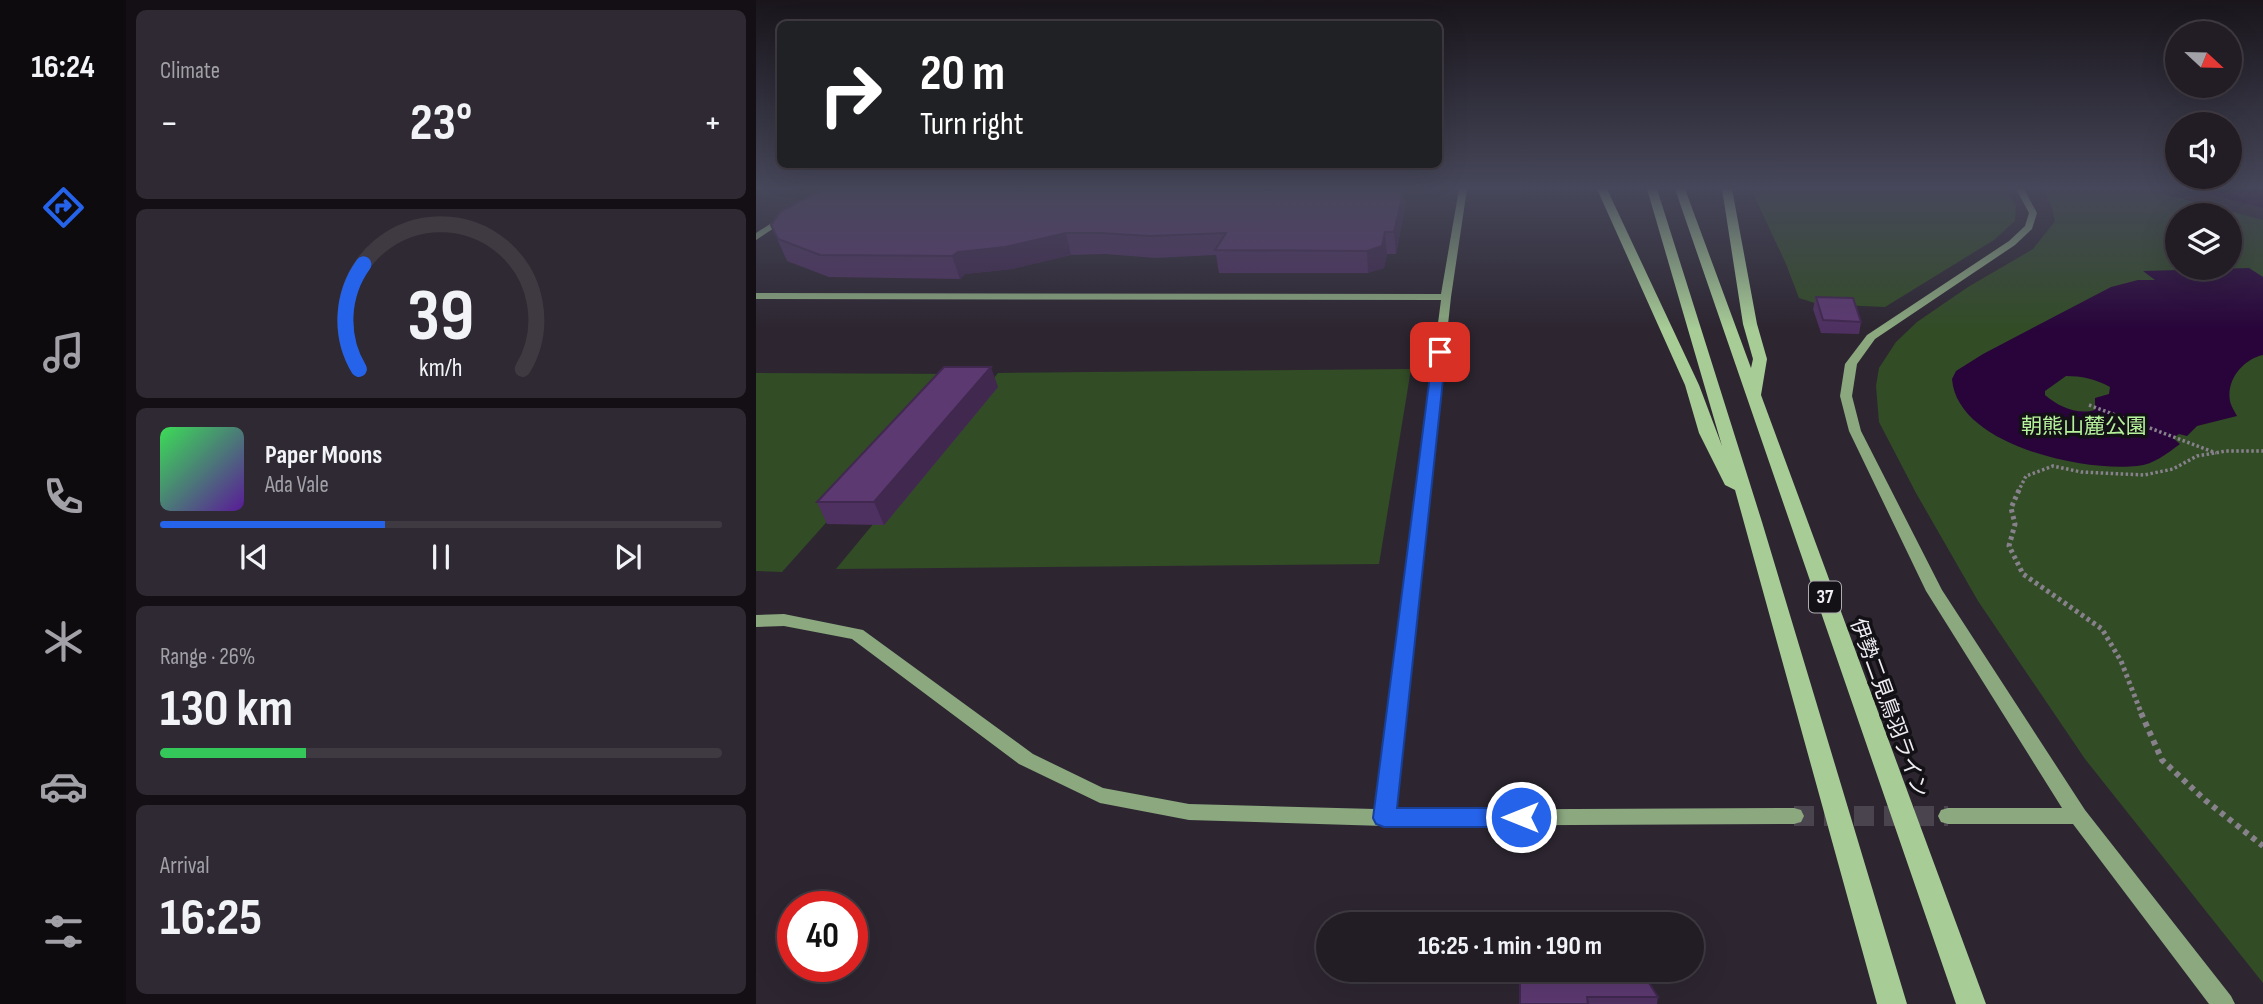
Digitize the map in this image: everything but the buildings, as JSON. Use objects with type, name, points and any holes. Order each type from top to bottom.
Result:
[{"type":"main road","points":[[1625,236],[1692,386],[1707,433],[1753,522]]},
{"type":"main road","name":"37","points":[[1666,236],[1753,522],[1892,1004]]},
{"type":"main road","name":"伊勢二見鳥羽ライン","points":[[1696,236],[1971,1004]]},
{"type":"main road","points":[[1735,236],[1750,324],[1760,359],[1753,398]]},
{"type":"street","points":[[1384,818],[1456,236]]},
{"type":"street","points":[[2020,236],[1871,337],[1851,364],[1846,396],[1855,431],[1934,591],[2078,816],[2223,1004]]},
{"type":"street","points":[[756,296],[1446,297]]},
{"type":"street","points":[[756,621],[784,620],[857,634],[1026,759],[1100,795],[1189,812],[1384,818],[1794,816]]},
{"type":"street","points":[[1948,816],[2078,816]]},
{"type":"path","points":[[2089,405],[2216,453]]},
{"type":"path","points":[[2263,451],[2197,456],[2173,469],[2144,475],[2081,471],[2053,466],[2026,476],[2011,508],[2015,524],[2009,547],[2023,574],[2102,629],[2121,661],[2162,760],[2205,800],[2263,846]]},
{"type":"green space","points":[[1773,236],[1999,236],[1885,307],[1818,304],[1799,298]]},
{"type":"green space","name":"朝熊山麓公園","points":[[2043,236],[2165,236],[2165,280],[2242,280],[2242,236],[2263,236],[2263,983],[2085,759],[1978,601],[1879,422],[1876,386],[1879,368],[1896,342],[1917,322],[1968,287],[2033,249]]},
{"type":"green space","points":[[1411,369],[1379,564],[836,569],[998,373]]},
{"type":"green space","points":[[756,373],[959,374],[782,572],[756,571]]},
{"type":"shaded area","points":[[2242,268],[2249,268],[2263,277],[2263,355],[2243,366],[2231,385],[2230,401],[2237,416],[2197,426],[2187,436],[2179,434],[2173,438],[2180,444],[2149,463],[2114,467],[2056,459],[2026,449],[1998,437],[1975,421],[1959,402],[1952,379],[1956,371],[1983,354],[2111,287],[2138,280],[2155,280],[2143,271],[2165,270],[2165,280],[2242,280]],"holes":[[[2066,376],[2088,379],[2110,387],[2109,394],[2095,398],[2095,410],[2075,411],[2045,395],[2045,391]]]},
{"type":"tunnel","points":[[1794,816],[1948,816]]},
{"type":"route","points":[[1440,352],[1384,818],[1521,817]]}]
